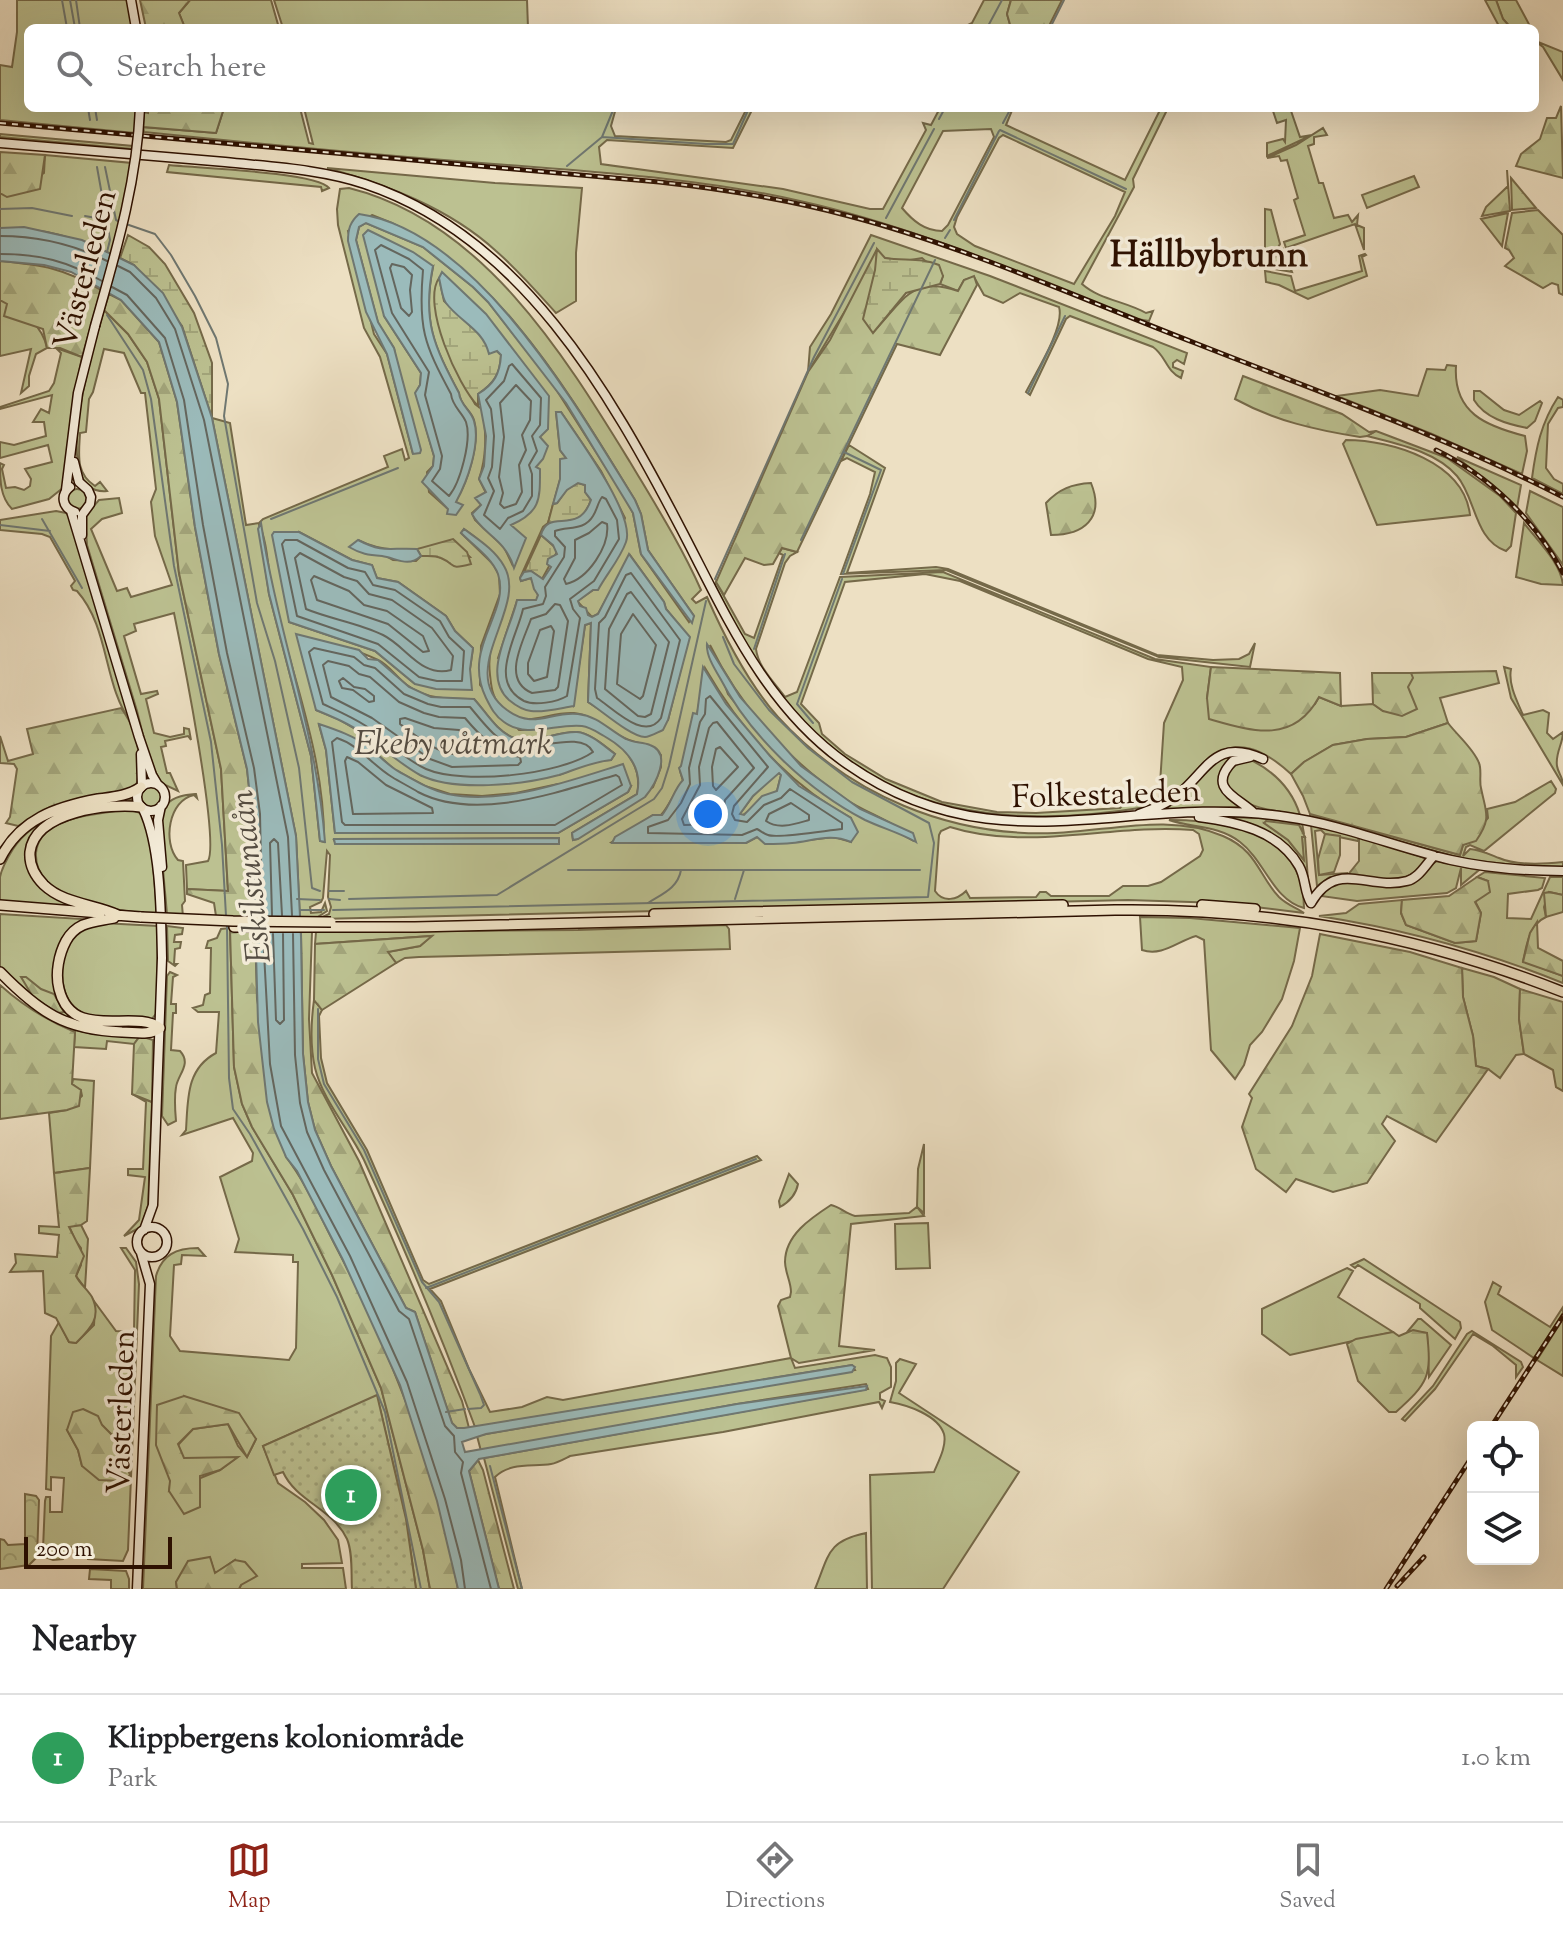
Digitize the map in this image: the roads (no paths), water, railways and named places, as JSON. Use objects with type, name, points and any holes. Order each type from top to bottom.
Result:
[{"type":"highway","points":[[0,859],[19,831],[43,814],[73,804],[126,795],[141,786]]},
{"type":"highway","points":[[116,916],[49,889],[32,867],[31,849],[37,834],[60,817],[121,806],[142,808]]},
{"type":"highway","points":[[0,907],[141,918],[331,925],[1071,904],[1201,905],[1322,918],[1391,931],[1485,957],[1563,989]]},
{"type":"highway","points":[[116,916],[85,923],[70,935],[58,968],[60,993],[69,1007],[87,1019],[149,1023],[160,1028]]},
{"type":"highway","points":[[0,972],[33,1005],[64,1023],[110,1032],[150,1033],[160,1028]]},
{"type":"main road","points":[[131,0],[135,24]]},
{"type":"main road","name":"Västerleden","points":[[66,490],[78,393],[128,204],[140,112]]},
{"type":"main road","name":"Folkestaleden","points":[[0,143],[293,169],[364,184],[417,206],[469,239],[501,267],[560,330],[661,492],[749,658],[770,690],[810,735],[846,764],[906,798],[961,816],[1013,823],[1042,824],[1193,813],[1254,813],[1309,821],[1434,856],[1502,868],[1563,871]]},
{"type":"main road","name":"Västerleden","points":[[73,441],[75,467],[79,482],[84,486]]},
{"type":"main road","points":[[82,540],[84,511],[92,499],[84,486],[74,485],[66,490],[64,502],[71,511],[82,540],[152,775],[165,795],[158,820],[164,906],[161,920]]},
{"type":"main road","points":[[71,511],[84,511]]},
{"type":"main road","points":[[139,737],[141,786],[137,799],[151,830],[161,920],[153,1205],[137,1242],[141,1253],[151,1257],[160,1255],[166,1243],[153,1205]]},
{"type":"main road","points":[[1128,818],[1170,801],[1213,759],[1233,751],[1246,751],[1263,759],[1237,758],[1227,767],[1223,777],[1229,796],[1254,813]]},
{"type":"main road","points":[[141,786],[150,783],[158,785]]},
{"type":"main road","points":[[142,808],[153,811],[161,806]]},
{"type":"main road","points":[[1193,813],[1199,817],[1241,824],[1282,847],[1299,867],[1311,903],[1319,888],[1334,880],[1407,881],[1416,876],[1434,856]]},
{"type":"main road","points":[[144,1230],[152,1227],[161,1231]]},
{"type":"main road","name":"Västerleden","points":[[141,1253],[150,1284]]},
{"type":"main road","name":"Västerleden","points":[[137,1589],[150,1284],[160,1255]]},
{"type":"water","points":[[359,214],[402,227],[444,253],[483,287],[520,328],[584,418],[635,500],[648,550],[694,616],[692,623],[641,554],[633,513],[566,403],[488,302],[423,247],[366,223],[359,227],[356,240],[378,322],[394,348],[421,450],[413,454],[387,354],[366,312],[348,241],[350,226]]},
{"type":"water","points":[[24,227],[82,240],[134,265],[163,293],[182,327],[212,418],[296,836],[303,1054],[308,1102],[315,1130],[331,1166],[406,1308],[415,1312],[452,1423],[457,1428],[464,1428],[852,1365],[855,1367],[852,1372],[486,1434],[462,1442],[465,1452],[737,1404],[867,1386],[866,1390],[479,1459],[469,1471],[499,1589],[458,1589],[437,1501],[400,1385],[343,1260],[297,1171],[286,1157],[274,1129],[267,1102],[258,1022],[252,815],[247,769],[219,654],[195,527],[177,402],[159,342],[121,300],[71,272],[44,265],[0,261],[0,228]]},
{"type":"water","points":[[368,230],[413,252],[433,266],[429,302],[432,332],[461,401],[473,417],[476,430],[472,463],[456,502],[463,505],[456,515],[447,514],[448,509],[422,482],[433,466],[434,456],[415,393],[420,385],[421,373],[384,316],[363,235]]},
{"type":"water","points":[[442,272],[486,314],[549,396],[548,429],[540,437],[548,446],[536,467],[540,469],[537,503],[528,515],[511,525],[526,538],[514,568],[505,550],[472,514],[481,505],[475,498],[486,492],[479,479],[484,466],[486,436],[478,394],[495,378],[501,355],[497,351],[489,354],[482,338],[446,303],[439,278]]},
{"type":"water","points":[[556,412],[561,412],[603,476],[627,530],[626,542],[617,561],[598,590],[593,590],[578,601],[580,606],[586,608],[592,617],[598,614],[629,554],[666,609],[690,637],[668,720],[663,730],[649,736],[632,733],[588,702],[591,623],[585,625],[574,706],[525,710],[509,700],[501,690],[498,678],[500,652],[517,600],[536,600],[538,595],[531,578],[521,581],[520,578],[524,572],[531,571],[543,579],[551,567],[547,564],[548,559],[557,554],[553,545],[541,535],[545,527],[556,521],[579,517],[591,500],[585,492],[585,485],[578,483],[553,504],[560,479],[560,459],[566,458],[560,450]]},
{"type":"water","points":[[261,523],[314,761],[325,842],[320,841],[311,756],[269,594],[258,529]]},
{"type":"water","name":"Ekeby våtmark","points":[[464,529],[496,555],[504,566],[509,583],[508,601],[489,658],[488,677],[493,694],[517,716],[534,719],[585,715],[629,740],[650,745],[660,755],[660,770],[645,797],[578,839],[573,840],[572,833],[637,794],[638,775],[620,747],[588,727],[522,729],[504,722],[494,712],[480,680],[479,663],[498,603],[498,574],[487,557],[461,533]]},
{"type":"water","name":"Ekeby våtmark","points":[[274,532],[299,532],[352,560],[372,565],[377,578],[398,582],[446,616],[455,631],[473,648],[470,669],[472,690],[436,689],[415,684],[375,651],[289,622],[272,535]]},
{"type":"water","points":[[358,540],[381,548],[417,549],[421,556],[407,562],[365,554],[349,547]]},
{"type":"water","name":"Ekeby våtmark","points":[[296,634],[359,650],[368,659],[378,660],[409,687],[431,697],[474,699],[497,726],[514,738],[530,740],[577,732],[592,737],[615,754],[611,760],[559,775],[508,784],[451,784],[420,775],[359,731],[316,710]]},
{"type":"water","points":[[707,644],[740,697],[801,766],[860,809],[913,833],[916,842],[843,808],[782,760],[732,700],[711,661]]},
{"type":"water","points":[[703,667],[726,704],[799,786],[851,818],[858,832],[851,842],[829,838],[765,844],[757,837],[746,843],[612,843],[615,837],[665,811],[683,780],[679,768],[693,713],[697,714]],"holes":[[[779,773],[777,791],[762,796],[744,815],[740,814],[753,796]]]},
{"type":"water","name":"Ekeby våtmark","points":[[319,724],[357,740],[398,771],[448,794],[491,797],[514,794],[623,764],[631,786],[628,792],[558,833],[335,833],[326,750]]},
{"type":"water","points":[[559,838],[559,844],[335,844],[334,839]]},
{"type":"waterway","points":[[62,0],[66,24]]},
{"type":"waterway","points":[[70,0],[74,24]]},
{"type":"waterway","points":[[76,0],[79,24]]},
{"type":"waterway","points":[[989,24],[1002,0]]},
{"type":"waterway","points":[[1052,24],[1064,0]]},
{"type":"waterway","points":[[89,112],[90,120]]},
{"type":"waterway","points":[[96,112],[97,120]]},
{"type":"waterway","points":[[602,137],[612,112]]},
{"type":"waterway","points":[[567,166],[602,137],[733,144],[747,112]]},
{"type":"waterway","points":[[939,119],[943,112]]},
{"type":"waterway","points":[[1003,123],[1009,112]]},
{"type":"waterway","points":[[886,218],[934,129]]},
{"type":"waterway","points":[[1000,130],[1126,189]]},
{"type":"waterway","points":[[954,220],[999,131]]},
{"type":"waterway","points":[[97,167],[110,240],[107,252]]},
{"type":"waterway","points":[[105,167],[116,220],[120,222]]},
{"type":"waterway","points":[[0,209],[32,208],[72,216]]},
{"type":"waterway","points":[[85,216],[96,218]]},
{"type":"waterway","points":[[126,224],[155,234],[171,255],[216,338],[228,384],[224,416],[257,603],[275,661],[299,768],[312,888],[320,891]]},
{"type":"waterway","points":[[945,238],[950,230]]},
{"type":"waterway","points":[[715,579],[814,357],[874,243]]},
{"type":"waterway","points":[[801,540],[935,260]]},
{"type":"waterway","name":"Eskilstunaån","points":[[107,315],[143,370],[151,399],[174,566],[211,742],[226,916]]},
{"type":"waterway","points":[[1028,393],[1065,316]]},
{"type":"waterway","points":[[843,574],[881,470],[844,452]]},
{"type":"waterway","points":[[271,519],[398,468]]},
{"type":"waterway","points":[[42,519],[82,588]]},
{"type":"waterway","points":[[0,525],[50,531]]},
{"type":"waterway","points":[[754,649],[785,554]]},
{"type":"waterway","points":[[813,723],[797,704],[842,579]]},
{"type":"waterway","points":[[349,899],[497,895],[654,799],[662,788],[669,766],[706,601]]},
{"type":"waterway","points":[[333,910],[928,897],[934,843],[929,823],[852,782],[808,748],[769,710],[734,664],[723,637]]},
{"type":"waterway","points":[[568,870],[681,870],[673,886],[648,903]]},
{"type":"waterway","points":[[681,870],[743,870]]},
{"type":"waterway","points":[[735,899],[744,870],[920,870]]},
{"type":"waterway","points":[[329,891],[344,891]]},
{"type":"waterway","points":[[297,899],[320,900]]},
{"type":"waterway","points":[[329,899],[340,900]]},
{"type":"waterway","points":[[300,910],[324,910]]},
{"type":"waterway","name":"Eskilstunaån","points":[[227,926],[229,1078],[233,1109],[303,1229],[337,1297],[385,1412],[421,1589]]},
{"type":"waterway","points":[[318,1009],[318,1059],[324,1084],[364,1150],[422,1282],[439,1302],[480,1394],[484,1405],[468,1409]]},
{"type":"waterway","points":[[426,1288],[756,1159]]},
{"type":"waterway","points":[[446,1412],[465,1409]]},
{"type":"waterway","points":[[490,1466],[522,1589]]},
{"type":"railway","points":[[0,123],[659,182],[754,195],[825,210],[937,243],[1024,275],[1427,434],[1563,497]]},
{"type":"railway","points":[[1436,450],[1474,472],[1509,501],[1539,535],[1563,573]]},
{"type":"railway","points":[[1495,1421],[1563,1316]]},
{"type":"railway","points":[[1386,1589],[1467,1464]]},
{"type":"railway","points":[[1397,1586],[1424,1557]]},
{"type":"place","name":"Klippbergens koloniområde","points":[[351,1495]]},
{"type":"district","name":"Hällbybrunn","points":[[1209,253]]}]
